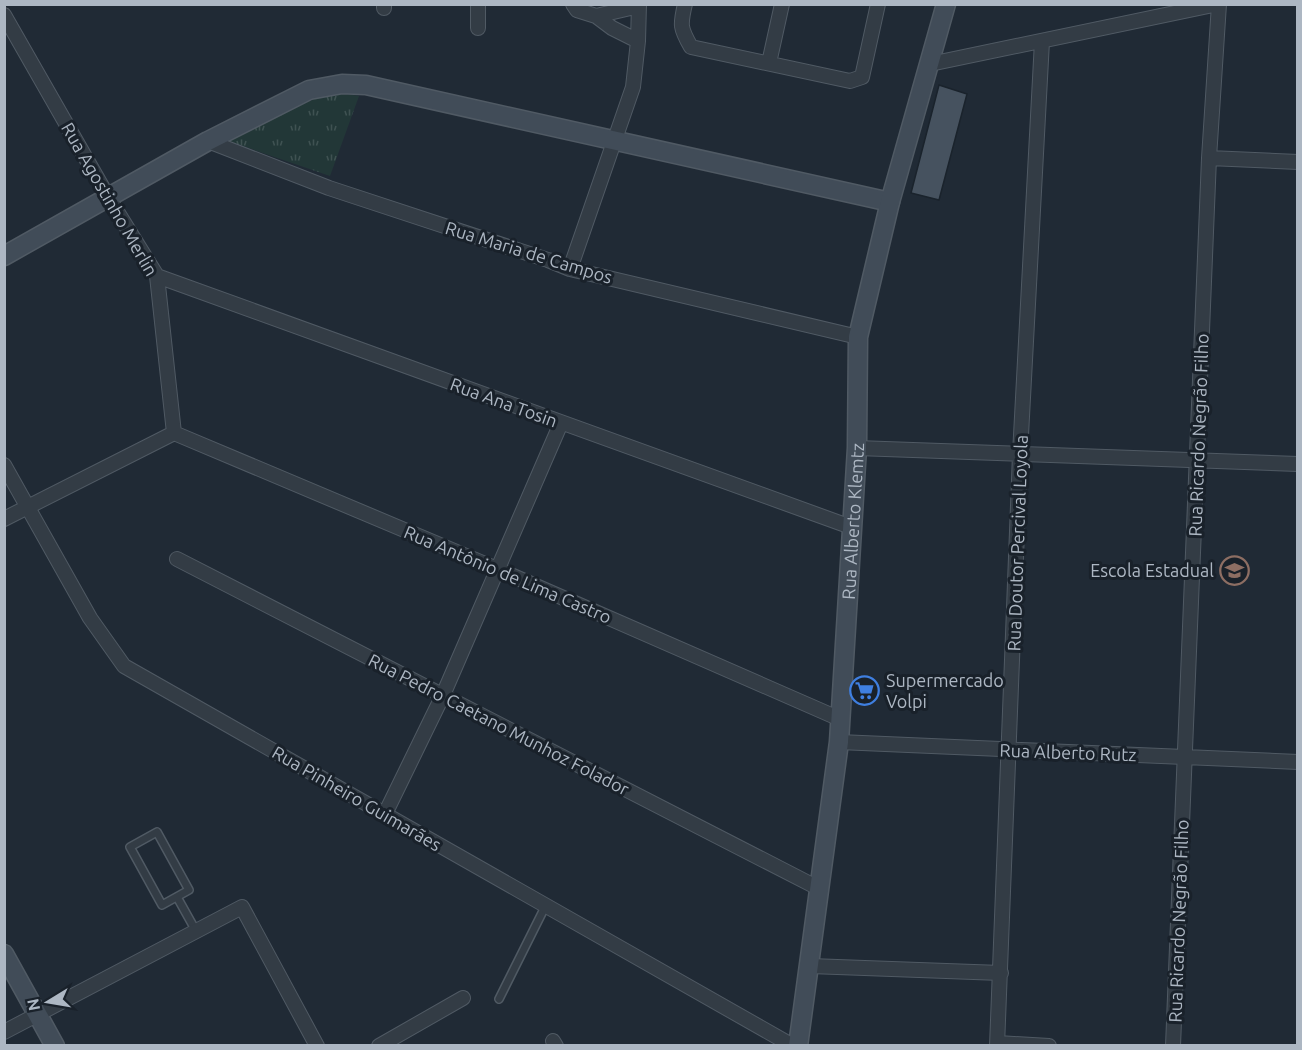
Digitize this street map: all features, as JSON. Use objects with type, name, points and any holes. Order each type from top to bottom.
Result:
[{"type":"street","points":[[478,4],[478,28]]},
{"type":"street","points":[[573,4],[577,10],[596,16],[612,28],[638,41]]},
{"type":"street","points":[[685,4],[681,31],[691,46],[850,81],[862,77],[878,4]]},
{"type":"street","points":[[769,63],[782,4]]},
{"type":"street","name":"Rua Alberto Klemtz","points":[[798,1046],[839,742],[857,448],[858,337],[890,202],[946,4]]},
{"type":"street","points":[[930,64],[1218,4]]},
{"type":"street","name":"Rua Ricardo Negrão Filho","points":[[1173,1046],[1209,158],[1218,4]]},
{"type":"street","points":[[570,269],[633,87],[639,5],[596,16]]},
{"type":"street","name":"Rua Agostinho Merlin","points":[[4,15],[108,197],[157,276],[174,433]]},
{"type":"street","name":"Rua Doutor Percival Loyola","points":[[998,1044],[1020,454],[1042,41]]},
{"type":"street","points":[[4,256],[208,141],[309,90],[342,84],[366,85],[890,202]]},
{"type":"street","name":"Rua Maria de Campos","points":[[208,141],[329,188],[570,269],[858,337]]},
{"type":"street","points":[[1209,158],[1298,162]]},
{"type":"street","name":"Rua Ana Tosin","points":[[157,276],[851,526]]},
{"type":"street","points":[[385,814],[443,695],[561,423]]},
{"type":"street","points":[[4,519],[174,433]]},
{"type":"street","name":"Rua Antônio de Lima Castro","points":[[174,433],[497,569],[840,720]]},
{"type":"street","points":[[857,448],[1298,464]]},
{"type":"street","name":"Rua Pinheiro Guimarães","points":[[4,465],[90,618],[124,666],[794,1046]]},
{"type":"street","name":"Rua Pedro Caetano Munhoz Folador","points":[[177,559],[820,889]]},
{"type":"street","name":"Rua Alberto Rutz","points":[[839,742],[1298,762]]},
{"type":"street","points":[[4,1032],[242,907],[317,1046]]},
{"type":"street","points":[[4,954],[55,1046]]},
{"type":"street","points":[[810,966],[1001,973]]},
{"type":"street","points":[[379,1046],[463,998]]},
{"type":"street","points":[[998,1044],[1049,1046]]},
{"type":"lane","points":[[157,832],[189,890],[177,897],[162,905],[130,847],[157,832]]},
{"type":"lane","points":[[177,897],[196,931]]},
{"type":"lane","points":[[499,999],[546,905]]},
{"type":"green space","points":[[340,93],[359,96],[330,176],[228,141],[314,99]]},
{"type":"building","points":[[939,85],[967,94],[939,200],[911,193]]},
{"type":"place","name":"Escola Estadual","points":[[1235,570]]},
{"type":"place","name":"Supermercado Volpi","points":[[865,690]]}]
